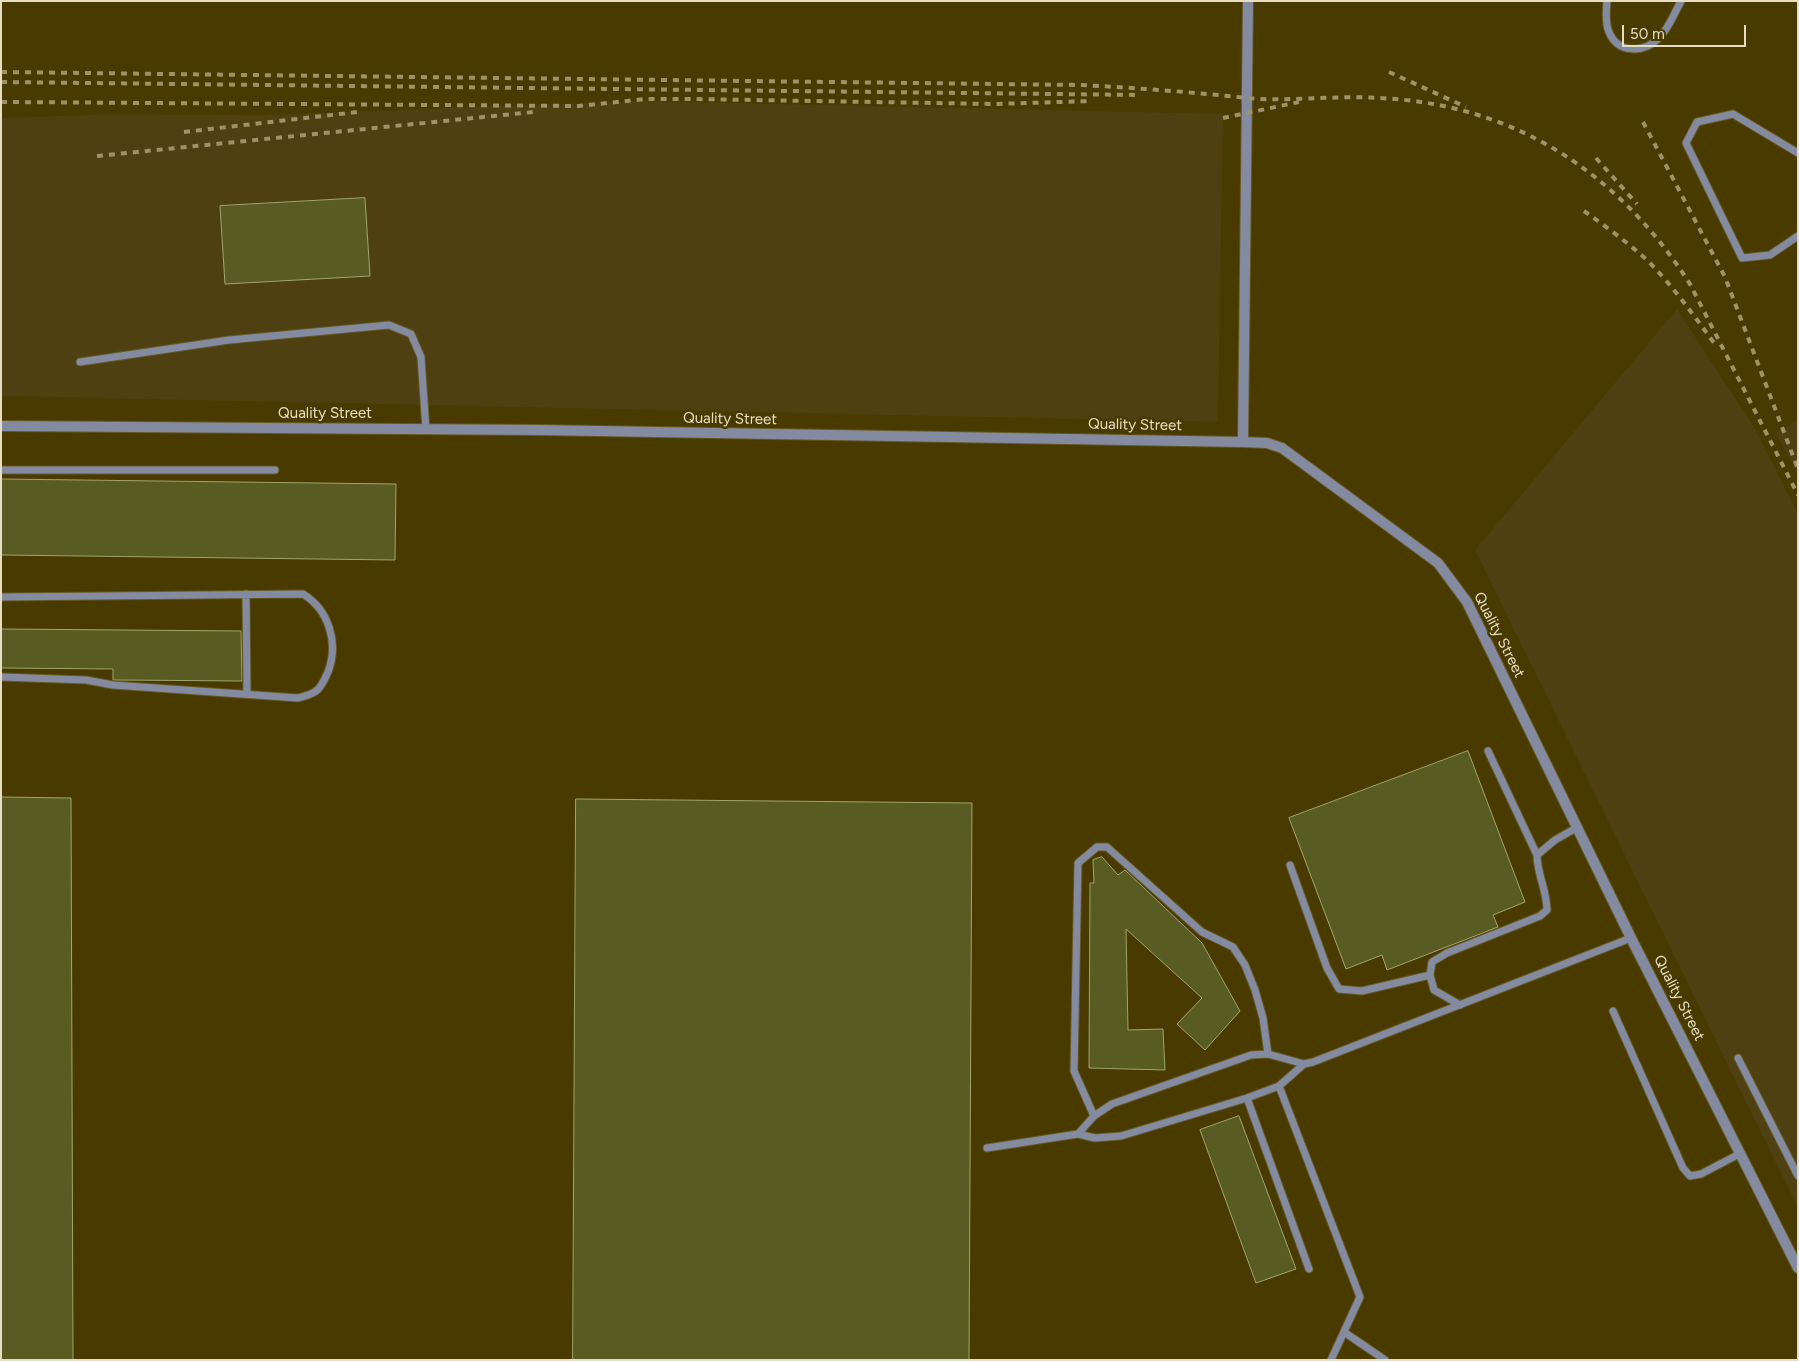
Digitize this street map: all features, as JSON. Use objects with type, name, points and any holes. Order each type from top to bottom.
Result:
[{"type":"street","points":[[1244,442],[1248,1]]},
{"type":"street","name":"Quality Street","points":[[1,426],[1267,442],[1282,448],[1438,562],[1467,602],[1631,938],[1798,1268]]},
{"type":"lane","points":[[1607,1],[1608,30],[1612,40],[1628,49],[1643,50],[1659,38],[1681,1]]},
{"type":"lane","points":[[1797,238],[1770,255],[1742,258],[1686,143],[1697,122],[1733,114],[1798,153]]},
{"type":"lane","points":[[80,362],[229,340],[389,325],[411,334],[421,357],[426,430]]},
{"type":"lane","points":[[1,470],[275,470]]},
{"type":"lane","points":[[246,594],[247,694]]},
{"type":"lane","points":[[1,597],[302,594],[311,599],[325,616],[332,642],[329,668],[317,691],[298,698],[113,685],[86,680],[1,677]]},
{"type":"lane","points":[[1460,1005],[1434,990],[1430,975],[1432,962],[1447,953],[1540,916],[1547,910],[1547,896],[1537,866],[1537,855],[1488,751]]},
{"type":"lane","points":[[1537,855],[1550,844],[1578,827]]},
{"type":"lane","points":[[1094,1116],[1074,1071],[1078,863],[1096,847],[1107,847],[1202,932],[1233,947],[1245,965],[1255,990],[1263,1018],[1268,1054]]},
{"type":"lane","points":[[1290,865],[1327,968],[1339,988],[1362,991],[1430,975]]},
{"type":"lane","points":[[987,1148],[1078,1134],[1095,1138],[1121,1136],[1247,1098],[1279,1086],[1304,1064],[1631,938]]},
{"type":"lane","points":[[1613,1011],[1683,1168],[1690,1176],[1701,1174],[1741,1153]]},
{"type":"lane","points":[[1078,1134],[1094,1116],[1112,1104],[1251,1055],[1268,1054],[1304,1064]]},
{"type":"lane","points":[[1738,1058],[1798,1176]]},
{"type":"lane","points":[[1279,1086],[1360,1297],[1331,1360]]},
{"type":"lane","points":[[1247,1098],[1309,1269]]},
{"type":"lane","points":[[1344,1332],[1382,1359]]},
{"type":"shaded area","points":[[640,101],[1223,114],[1218,422],[1,396],[1,118],[108,114],[261,115]]},
{"type":"shaded area","points":[[1677,309],[1754,427],[1798,514],[1798,1208],[1475,550]]},
{"type":"shaded area","points":[[1798,420],[1798,475],[1776,433]]},
{"type":"building","points":[[365,198],[370,276],[225,284],[220,206]]},
{"type":"building","points":[[1,479],[396,484],[395,560],[1,555]]},
{"type":"building","points":[[1,629],[241,631],[242,681],[113,680],[113,669],[1,668]]},
{"type":"building","points":[[1468,751],[1525,902],[1493,915],[1498,927],[1387,970],[1382,955],[1346,969],[1289,818]]},
{"type":"building","points":[[1,797],[71,798],[73,1360],[1,1360]]},
{"type":"building","points":[[576,799],[972,803],[969,1360],[573,1360]]},
{"type":"building","points":[[1102,857],[1118,875],[1125,870],[1202,943],[1240,1011],[1205,1050],[1177,1024],[1202,998],[1126,929],[1128,1030],[1163,1029],[1165,1070],[1089,1068],[1090,883],[1094,883],[1093,860]]},
{"type":"building","points":[[1239,1116],[1296,1269],[1256,1283],[1200,1130]]},
{"type":"railway","points":[[1,72],[1081,85],[1263,99],[1346,97],[1428,103],[1474,114],[1518,130],[1558,151],[1596,178],[1630,209],[1662,244],[1690,284],[1798,495]]},
{"type":"railway","points":[[1389,72],[1466,107]]},
{"type":"railway","points":[[1,82],[1141,95]]},
{"type":"railway","points":[[1,102],[579,106],[646,99],[995,104],[1091,101]]},
{"type":"railway","points":[[1223,118],[1299,102]]},
{"type":"railway","points":[[184,132],[357,112]]},
{"type":"railway","points":[[97,156],[533,112]]},
{"type":"railway","points":[[1643,122],[1725,277],[1798,469]]},
{"type":"railway","points":[[1596,158],[1637,204]]},
{"type":"railway","points":[[1584,211],[1624,241],[1657,270],[1717,347]]}]
